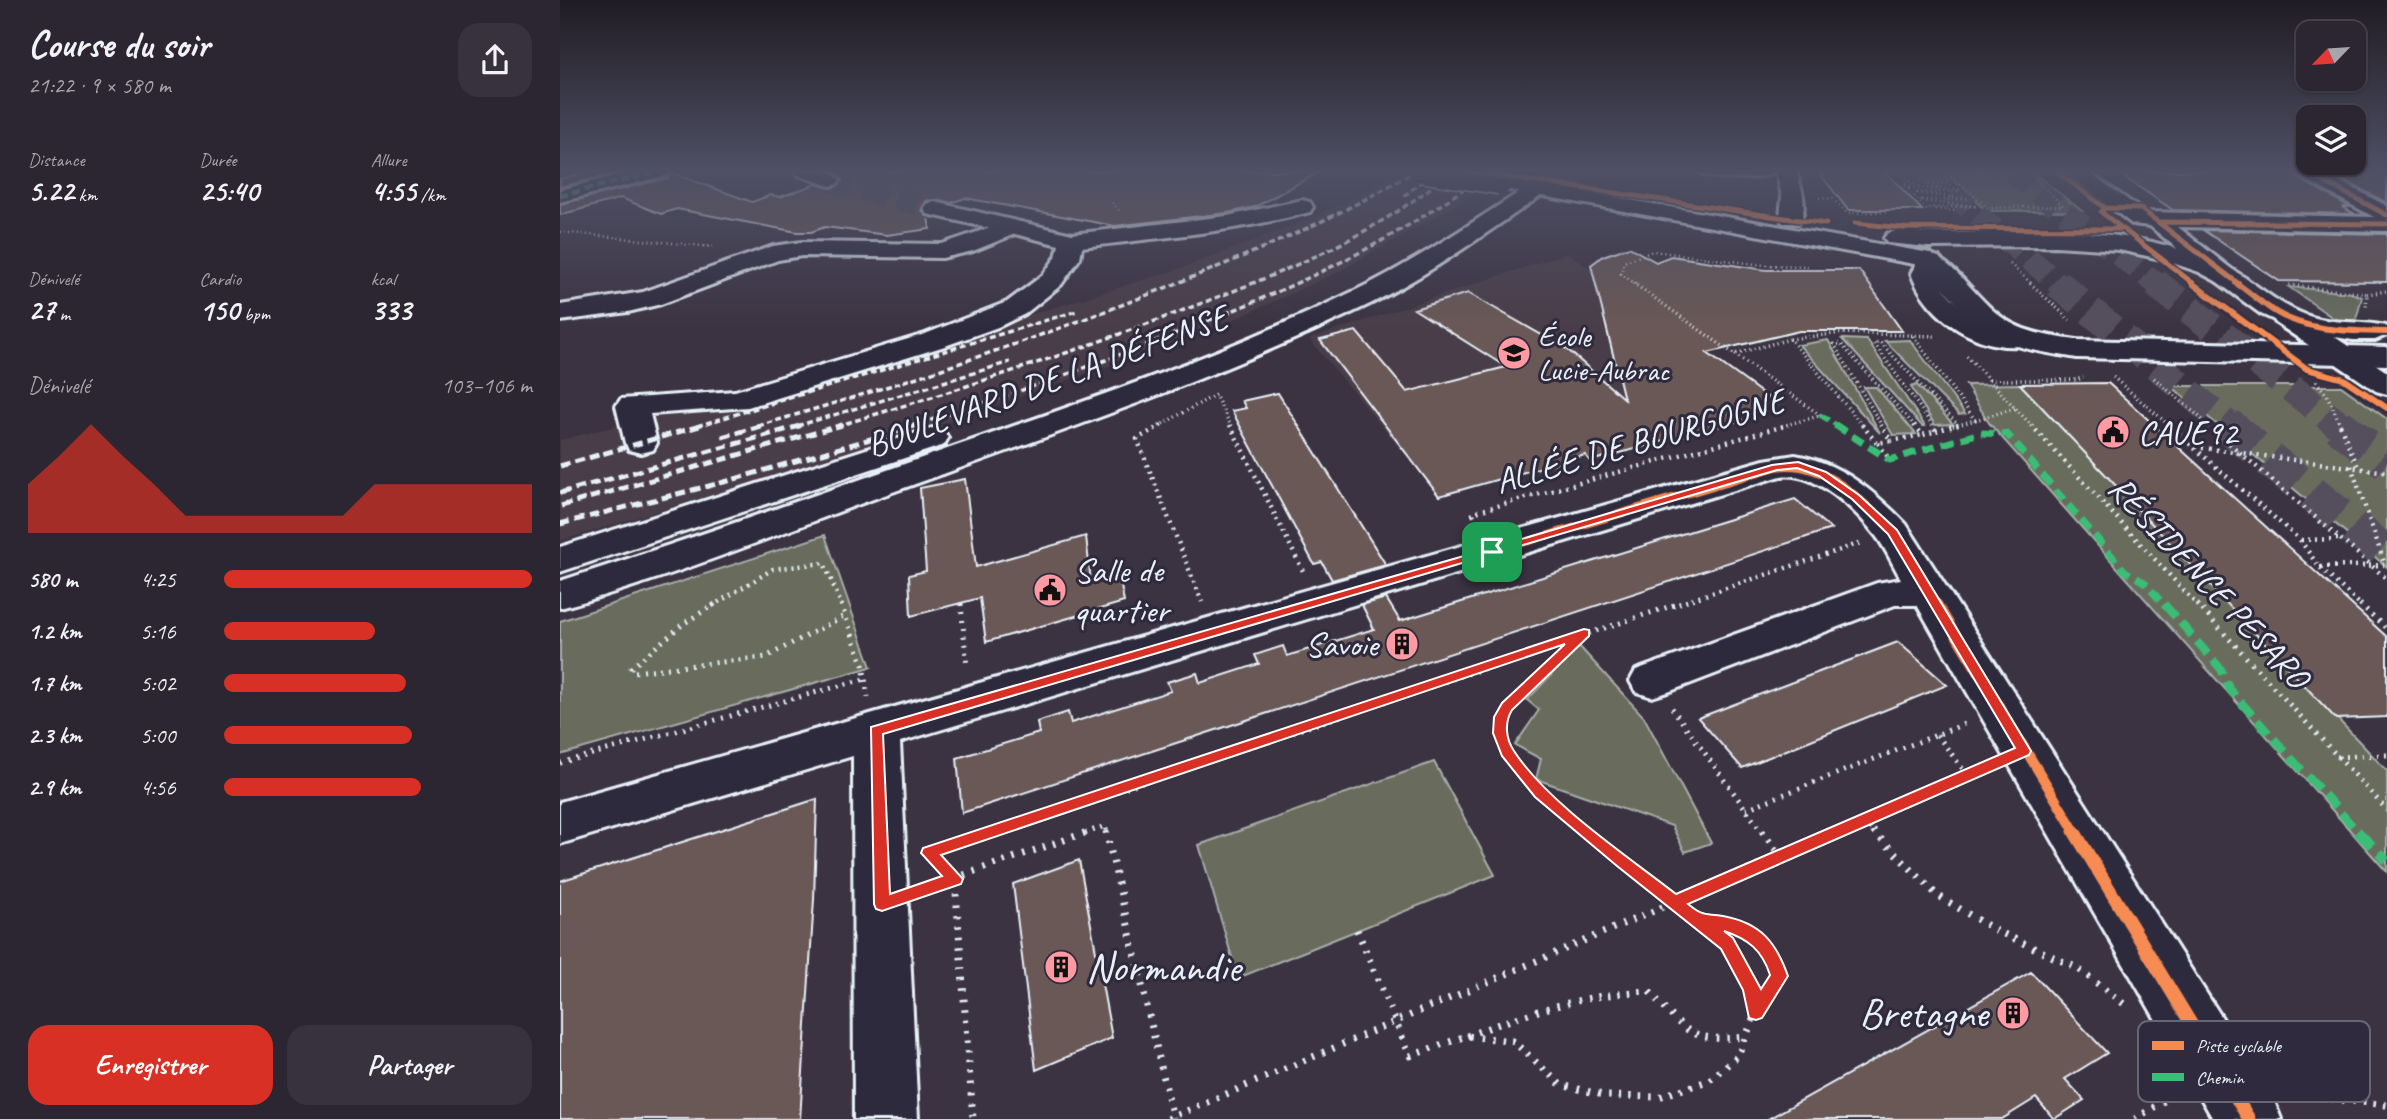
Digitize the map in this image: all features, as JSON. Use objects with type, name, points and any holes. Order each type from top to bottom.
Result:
[{"type":"main road","points":[[993,223],[1072,241],[1225,223]]},
{"type":"main road","name":"BOULEVARD DE LA DÉFENSE","points":[[560,560],[920,443],[1237,331],[1331,290],[1448,223]]},
{"type":"main road","name":"BOULEVARD DE LA DÉFENSE","points":[[560,596],[1147,390],[1365,296],[1473,234],[1482,223]]},
{"type":"main road","points":[[1741,223],[1867,247],[1933,263],[1992,323],[2022,338],[2077,349],[2191,349],[2387,356]]},
{"type":"main road","points":[[1818,223],[1891,237],[1956,230],[2106,240],[2160,251],[2225,276]]},
{"type":"main road","points":[[2106,240],[2144,223]]},
{"type":"main road","points":[[2152,223],[2261,304],[2286,317],[2387,385]]},
{"type":"main road","points":[[2325,223],[2387,224]]},
{"type":"main road","points":[[560,313],[652,298],[773,253],[802,249],[942,251],[965,246],[1012,228]]},
{"type":"main road","points":[[1933,263],[1956,230]]},
{"type":"main road","points":[[641,443],[632,406],[737,400],[935,340],[988,321],[1016,307],[1052,280],[1068,258],[1072,241]]},
{"type":"main road","points":[[2191,349],[2263,338],[2275,333],[2286,317]]},
{"type":"main road","points":[[2286,317],[2339,331],[2387,332]]},
{"type":"main road","points":[[560,823],[1776,467],[1798,465],[1823,474],[1856,497],[1893,532],[2189,1021]]},
{"type":"main road","points":[[1652,681],[1891,592],[1927,592]]},
{"type":"main road","points":[[876,731],[886,1119]]},
{"type":"main road","points":[[2239,1102],[2249,1119]]},
{"type":"path","points":[[1951,223],[1956,230]]},
{"type":"path","points":[[560,232],[773,253]]},
{"type":"path","points":[[1817,266],[1764,265],[1653,251],[1624,262],[1621,274],[1734,354],[1806,336],[1927,335]]},
{"type":"path","points":[[2001,256],[2071,322]]},
{"type":"path","points":[[2367,294],[2387,291]]},
{"type":"path","points":[[1835,335],[1834,344],[1891,441]]},
{"type":"path","points":[[1873,335],[1958,425]]},
{"type":"path","points":[[1913,336],[1975,420]]},
{"type":"path","points":[[1790,340],[1890,460]]},
{"type":"path","points":[[1880,342],[1874,343],[1936,431]]},
{"type":"path","points":[[1836,343],[1841,344],[1923,435]]},
{"type":"path","points":[[2149,373],[2387,579]]},
{"type":"path","points":[[2109,374],[2301,540],[2319,567],[2387,629]]},
{"type":"path","points":[[1202,602],[1137,439],[1216,395],[1318,602]]},
{"type":"path","points":[[2327,395],[2358,467]]},
{"type":"path","points":[[1877,443],[1923,435],[2016,408]]},
{"type":"path","points":[[2194,447],[2387,472]]},
{"type":"path","points":[[2319,567],[2386,565],[2351,466]]},
{"type":"path","points":[[929,853],[1893,532]]},
{"type":"path","points":[[2301,540],[2340,538]]},
{"type":"path","points":[[560,763],[868,678],[824,563],[773,569],[682,624],[631,668],[634,672],[766,657],[844,616]]},
{"type":"path","points":[[961,603],[970,703]]},
{"type":"path","points":[[1584,633],[1507,707],[1501,717],[1500,733],[1507,752],[1541,793],[1727,943],[1752,988],[1756,1012]]},
{"type":"path","points":[[1652,681],[1781,857]]},
{"type":"path","points":[[1746,809],[1999,711]]},
{"type":"path","points":[[1937,735],[1969,777]]},
{"type":"path","points":[[882,904],[1105,826],[1171,1118],[1969,777],[2024,751]]},
{"type":"path","points":[[2336,757],[2387,755]]},
{"type":"path","points":[[1864,822],[1937,895],[1993,929],[2077,968],[2129,1008]]},
{"type":"path","points":[[880,832],[929,853],[955,879],[973,1119]]},
{"type":"path","points":[[1466,1036],[1513,1041],[1561,1085],[1607,1096],[1659,1097],[1708,1081],[1738,1056],[1756,1012],[1779,976],[1771,954],[1751,932],[1723,923],[1699,922]]},
{"type":"path","points":[[1357,930],[1410,1056],[1509,1019],[1578,1000],[1622,992],[1648,992],[1693,1037],[1716,1041],[1745,1037]]},
{"type":"path","points":[[2138,1117],[2162,1102]]},
{"type":"path","points":[[2360,1102],[2387,1105]]},
{"type":"shaded area","points":[[1298,223],[1424,223],[1338,272],[1242,316],[1131,358],[935,427],[560,541],[560,440],[939,346],[1185,267]]},
{"type":"shaded area","name":"École Lucie-Aubrac","points":[[1568,253],[1727,367],[1406,455],[1309,339]]},
{"type":"green space","points":[[2289,287],[2351,293],[2362,297],[2356,320],[2336,320]]},
{"type":"green space","points":[[1842,339],[1867,340],[1925,426],[1922,426]]},
{"type":"green space","points":[[1828,340],[1880,433],[1799,345]]},
{"type":"green space","points":[[1910,340],[1965,414],[1959,415],[1885,341]]},
{"type":"green space","points":[[2020,384],[2387,771],[2387,872],[1989,423],[1966,385]]},
{"type":"green space","points":[[1917,385],[1953,424],[1935,425],[1911,387]]},
{"type":"green space","points":[[2171,386],[2341,386],[2387,419],[2387,567]]},
{"type":"green space","points":[[1864,387],[1876,387],[1916,434],[1893,435]]},
{"type":"green space","points":[[825,535],[871,667],[560,755],[560,621]]},
{"type":"green space","points":[[1579,646],[1644,717],[1711,843],[1685,852],[1672,826],[1536,779],[1541,759],[1515,745],[1539,710],[1527,700]]},
{"type":"green space","points":[[1434,762],[1495,875],[1238,978],[1199,845]]},
{"type":"building","points":[[751,223],[929,223],[930,229],[887,235],[825,227],[811,232]]},
{"type":"building","points":[[1100,223],[1139,223],[1115,226]]},
{"type":"building","points":[[2203,230],[2387,234],[2387,282],[2279,281]]},
{"type":"building","points":[[1629,247],[1656,262],[1671,256],[1766,270],[1859,270],[1902,331],[1799,331],[1707,353],[1777,404],[1736,415],[1742,420],[1590,461],[1585,455],[1439,496],[1320,340],[1356,331],[1407,392],[1506,367],[1414,309],[1468,293],[1568,350],[1624,399],[1591,265],[1603,256]]},
{"type":"building","points":[[2108,383],[2387,637],[2387,717],[2336,719],[2020,384]]},
{"type":"building","points":[[1278,393],[1386,565],[1332,580],[1322,562],[1314,564],[1232,411],[1246,408],[1242,401]]},
{"type":"building","points":[[965,479],[976,567],[1086,536],[1091,582],[1119,575],[1124,602],[986,642],[980,598],[911,616],[909,575],[926,571],[920,488]]},
{"type":"building","name":"Savoie","points":[[1795,499],[1831,529],[962,813],[957,758],[1039,733],[1037,722],[1068,712],[1071,723],[1171,691],[1167,682],[1197,673],[1200,683],[1259,664],[1255,655],[1283,646],[1287,656],[1374,629],[1362,605],[1386,598],[1400,621]]},
{"type":"building","points":[[1898,642],[1947,685],[1742,768],[1698,718]]},
{"type":"building","points":[[817,799],[814,899],[800,1119],[560,1119],[560,881]]},
{"type":"building","name":"Normandie","points":[[1079,860],[1112,1038],[1036,1070],[1013,884]]},
{"type":"building","name":"Bretagne","points":[[2031,972],[2107,1053],[2065,1079],[2084,1100],[2054,1119],[2036,1098],[2002,1119],[1768,1119]]},
{"type":"tunnel","points":[[1987,223],[2059,284]]},
{"type":"tunnel","points":[[2078,223],[2157,284]]},
{"type":"tunnel","points":[[2057,283],[2229,426]]},
{"type":"tunnel","points":[[2155,283],[2340,426]]},
{"type":"tunnel","points":[[2227,425],[2387,554]]},
{"type":"tunnel","points":[[2338,425],[2387,463]]},
{"type":"railway","points":[[758,426],[963,362],[1115,308],[1317,223]]},
{"type":"railway","points":[[837,426],[968,386],[1141,326],[1255,283],[1324,252],[1377,223]]},
{"type":"railway","points":[[912,426],[1092,365],[1197,325],[1311,276],[1410,223]]},
{"type":"railway","points":[[697,426],[1077,311]]},
{"type":"railway","points":[[797,426],[1010,362]]},
{"type":"railway","points":[[560,466],[703,425]]},
{"type":"railway","points":[[722,437],[764,425]]},
{"type":"railway","points":[[560,493],[803,425]]},
{"type":"railway","points":[[561,506],[842,425]]},
{"type":"railway","points":[[560,524],[728,481],[918,425]]},
{"type":"marked path","points":[[1820,415],[1890,460],[1980,433],[2007,434],[2125,571],[2144,582],[2221,669],[2230,690],[2387,861]]},
{"type":"cycle path","points":[[1821,223],[1826,224]]},
{"type":"cycle path","points":[[1857,223],[1903,228],[2120,229]]},
{"type":"cycle path","points":[[2114,223],[2307,369],[2344,379],[2387,408]]},
{"type":"cycle path","points":[[2159,223],[2273,311],[2313,326],[2339,331],[2387,332]]},
{"type":"cycle path","points":[[2298,223],[2387,224]]},
{"type":"cycle path","points":[[1492,552],[1776,467],[1795,465],[1810,468],[1836,482],[1893,532],[2190,1021]]},
{"type":"cycle path","points":[[2239,1102],[2249,1119]]},
{"type":"place","name":"École Lucie-Aubrac","points":[[1514,353]]},
{"type":"place","name":"CAUE92","points":[[2113,432]]},
{"type":"place","name":"Salle de quartier","points":[[1050,590]]},
{"type":"place","name":"Savoie","points":[[1402,644]]},
{"type":"place","name":"Normandie","points":[[1061,967]]},
{"type":"place","name":"Bretagne","points":[[2013,1013]]},
{"type":"route","points":[[1492,552],[876,731],[882,904],[955,879],[929,853],[1584,633],[1507,707],[1501,717],[1500,733],[1507,752],[1541,793],[1622,862],[1675,902],[1699,922],[1727,943],[1752,988],[1756,1012],[1779,976],[1771,954],[1751,932],[1723,923],[1699,922],[1675,902],[2024,751],[1893,532],[1856,497],[1823,474],[1798,465],[1776,467],[1492,552]]}]
